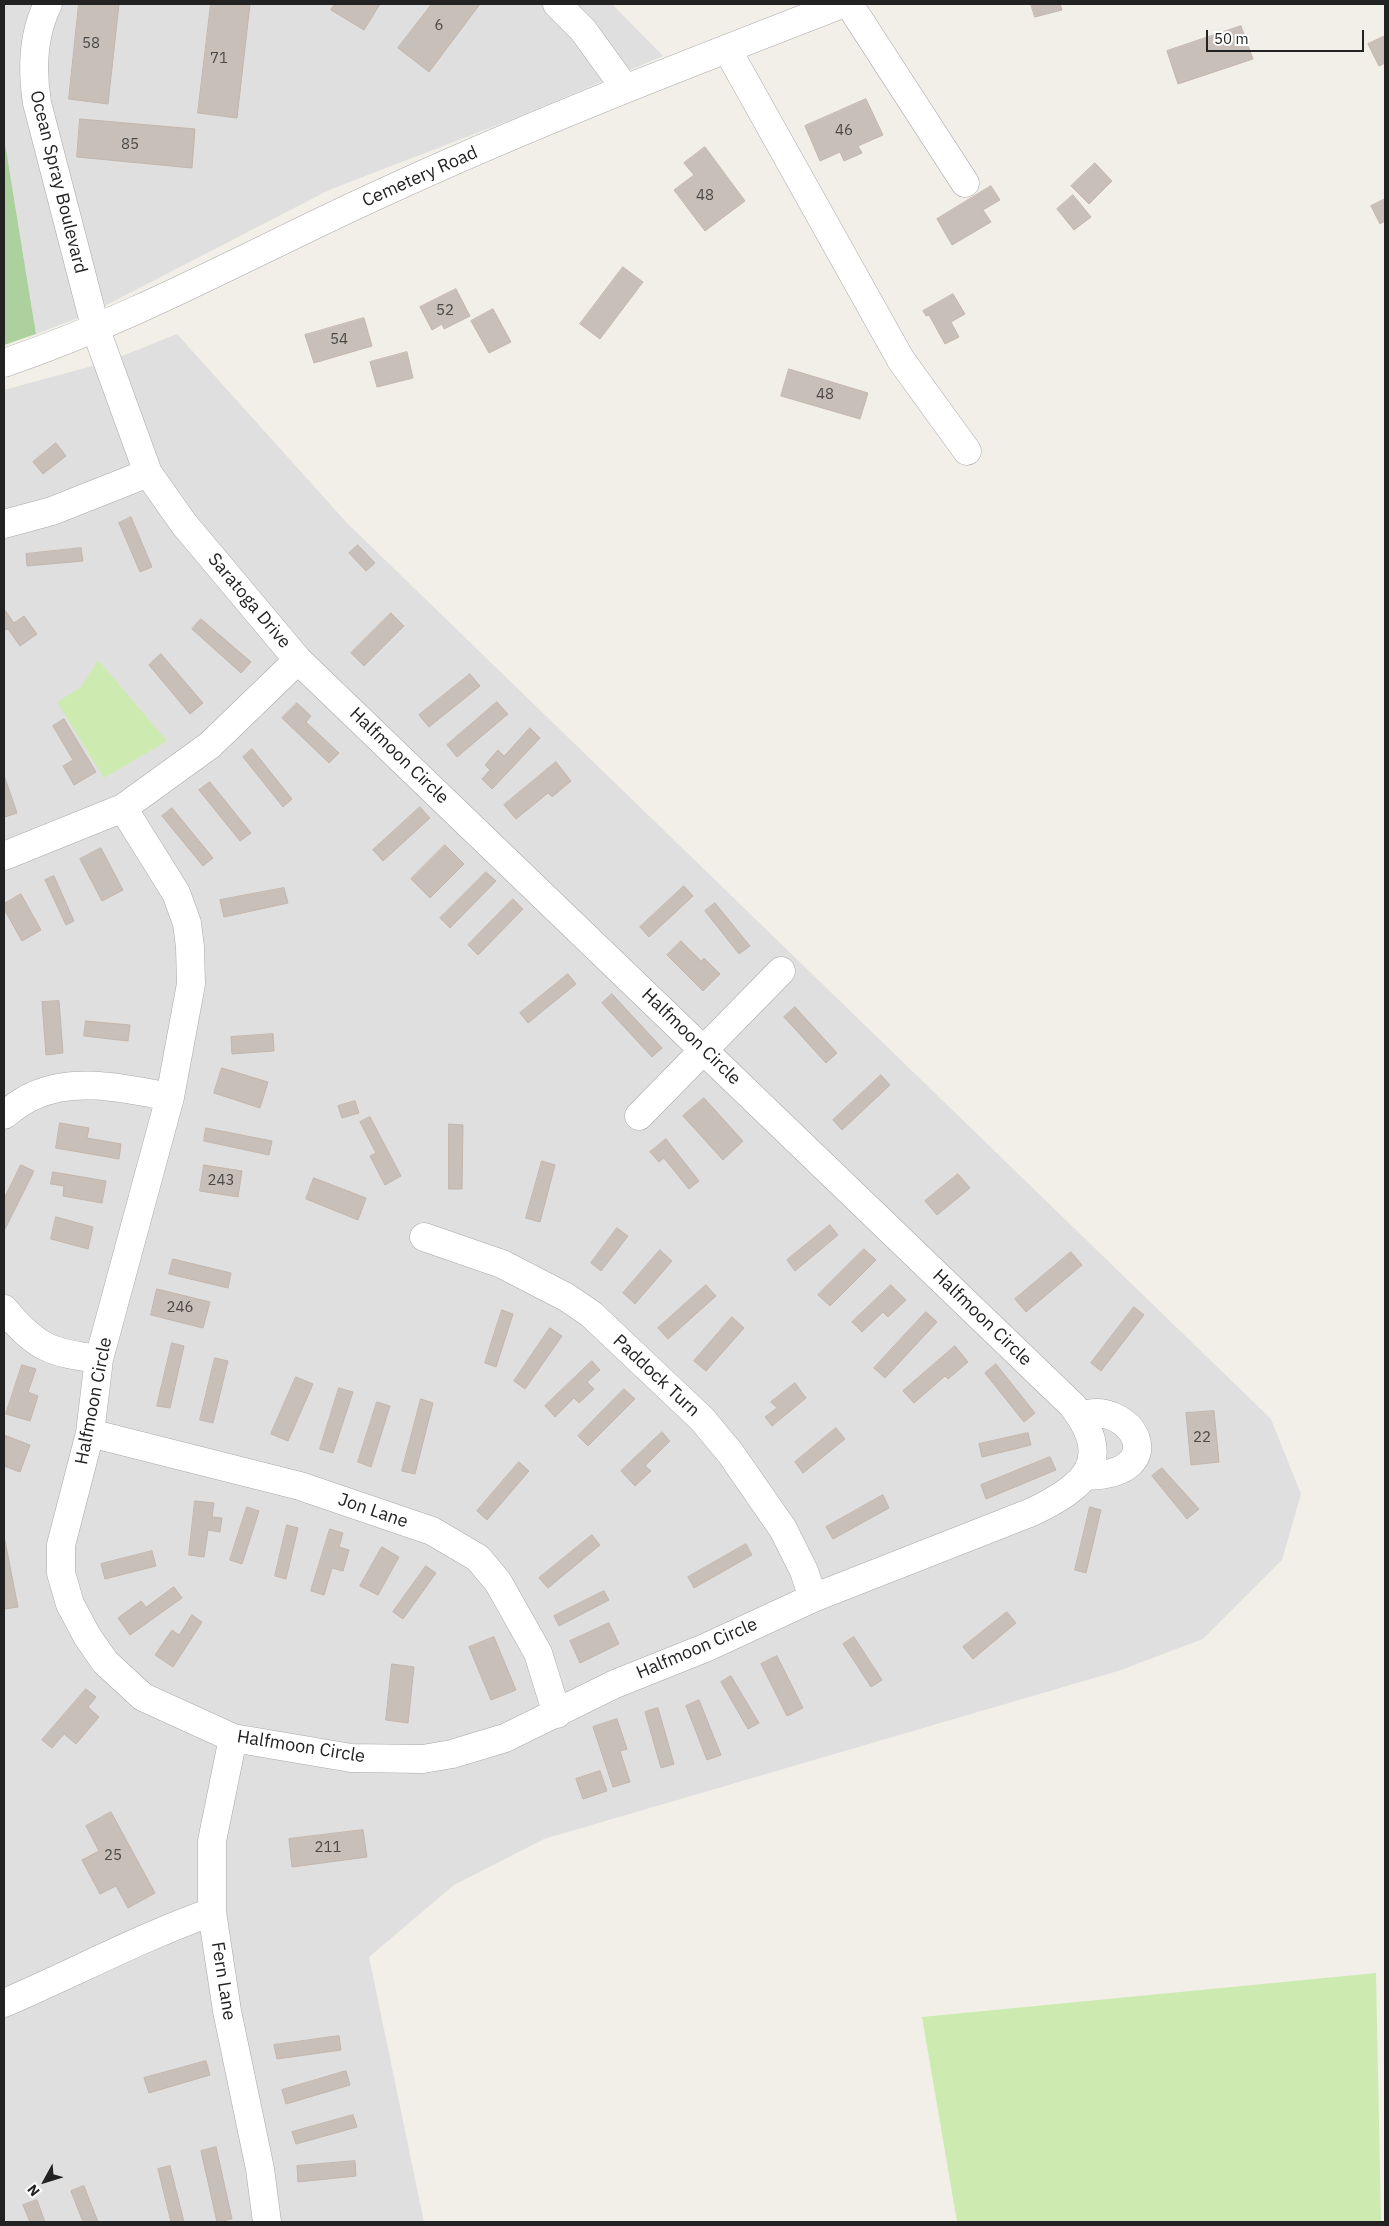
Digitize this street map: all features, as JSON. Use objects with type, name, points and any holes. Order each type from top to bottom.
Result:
[{"type":"street","name":"Ocean Spray Boulevard","points":[[48,4],[36,44],[33,79],[37,103],[96,330]]},
{"type":"street","points":[[557,4],[584,30],[625,88]]},
{"type":"street","name":"Cemetery Road","points":[[4,363],[96,330],[381,193],[625,88],[842,4]]},
{"type":"street","points":[[849,4],[965,183]]},
{"type":"street","points":[[727,49],[901,360],[967,451]]},
{"type":"street","name":"Saratoga Drive","points":[[4,856],[123,808],[210,745],[298,660],[184,524],[148,474],[96,330]]},
{"type":"street","points":[[4,524],[52,511],[148,474]]},
{"type":"street","name":"Halfmoon Circle","points":[[123,808],[176,893],[187,923],[191,984],[170,1097],[99,1359],[90,1433],[61,1545],[60,1573],[70,1604],[87,1636],[105,1662],[143,1697],[233,1738],[351,1758],[423,1759],[452,1754],[505,1738],[615,1684],[705,1648],[813,1598],[1032,1512],[1058,1500],[1086,1476],[1092,1451],[1088,1428],[1081,1416],[1065,1398],[298,660]]},
{"type":"street","points":[[639,1116],[781,971]]},
{"type":"street","points":[[4,1114],[34,1095],[68,1087],[111,1086],[170,1097]]},
{"type":"street","name":"Paddock Turn","points":[[424,1237],[502,1264],[566,1297],[591,1314],[702,1419],[731,1454],[783,1529],[804,1571],[813,1598]]},
{"type":"street","points":[[4,1309],[32,1340],[61,1354],[99,1359]]},
{"type":"street","points":[[1081,1416],[1098,1413],[1114,1417],[1134,1432],[1138,1450],[1136,1458],[1113,1474],[1086,1476]]},
{"type":"street","name":"Jon Lane","points":[[90,1433],[300,1486],[432,1531],[478,1558],[498,1582],[538,1653],[557,1714]]},
{"type":"street","name":"Fern Lane","points":[[233,1738],[212,1841],[212,1912],[227,2010],[260,2169],[267,2222]]},
{"type":"street","points":[[4,2003],[63,1978],[175,1924],[212,1912]]},
{"type":"shaded area","points":[[4,4],[612,4],[663,56],[518,117],[329,190],[91,313],[36,334],[4,137]]},
{"type":"shaded area","points":[[177,334],[347,523],[1271,1419],[1301,1494],[1282,1560],[1203,1639],[1118,1671],[544,1839],[454,1885],[369,1957],[424,2222],[4,2222],[4,390],[107,362]]},
{"type":"green space","points":[[4,137],[36,334],[4,345]]},
{"type":"green space","points":[[98,660],[167,741],[104,778],[57,702],[81,687]]},
{"type":"green space","points":[[1376,1973],[1381,2222],[957,2222],[922,2017]]},
{"type":"building","points":[[79,4],[119,4],[108,104],[69,99]]},
{"type":"building","points":[[211,4],[250,4],[237,118],[198,113]]},
{"type":"building","points":[[335,4],[380,4],[364,30],[331,10]]},
{"type":"building","points":[[432,4],[480,4],[429,72],[398,48]]},
{"type":"building","points":[[1031,4],[1060,4],[1062,10],[1035,17]]},
{"type":"building","points":[[1241,26],[1253,59],[1178,84],[1167,51]]},
{"type":"building","points":[[1385,36],[1385,63],[1379,66],[1368,44]]},
{"type":"building","points":[[866,99],[883,135],[858,146],[862,153],[844,161],[840,152],[820,161],[805,126]]},
{"type":"building","points":[[80,119],[195,129],[192,168],[77,157]]},
{"type":"building","points":[[705,147],[745,201],[705,231],[674,190],[694,175],[684,163]]},
{"type":"building","points":[[1095,163],[1112,181],[1089,204],[1071,186]]},
{"type":"building","points":[[991,186],[1000,200],[983,210],[991,222],[952,245],[937,219]]},
{"type":"building","points":[[1073,195],[1091,217],[1074,230],[1057,209]]},
{"type":"building","points":[[1385,199],[1385,221],[1380,224],[1371,206]]},
{"type":"building","points":[[623,267],[643,282],[600,339],[580,324]]},
{"type":"building","points":[[456,289],[470,316],[444,329],[442,324],[432,330],[420,307]]},
{"type":"building","points":[[953,294],[965,314],[951,322],[959,337],[945,344],[929,315],[926,316],[923,311]]},
{"type":"building","points":[[493,309],[511,342],[489,353],[471,321]]},
{"type":"building","points":[[364,318],[372,346],[314,363],[305,335]]},
{"type":"building","points":[[407,352],[413,378],[377,387],[370,362]]},
{"type":"building","points":[[789,369],[868,393],[860,419],[781,396]]},
{"type":"building","points":[[56,443],[66,456],[43,474],[33,462]]},
{"type":"building","points":[[131,517],[152,567],[140,572],[119,523]]},
{"type":"building","points":[[358,545],[375,563],[366,571],[349,553]]},
{"type":"building","points":[[81,548],[83,561],[27,566],[26,554]]},
{"type":"building","points":[[4,609],[14,623],[24,616],[37,634],[20,646],[8,629],[4,630]]},
{"type":"building","points":[[391,613],[404,626],[364,666],[351,653]]},
{"type":"building","points":[[201,619],[251,662],[241,673],[192,629]]},
{"type":"building","points":[[161,654],[203,703],[190,714],[149,665]]},
{"type":"building","points":[[470,674],[480,686],[429,727],[419,715]]},
{"type":"building","points":[[497,702],[508,714],[457,757],[447,745]]},
{"type":"building","points":[[297,703],[311,716],[306,722],[339,753],[329,763],[282,718]]},
{"type":"building","points":[[64,719],[96,772],[74,785],[63,766],[73,760],[53,726]]},
{"type":"building","points":[[530,728],[540,738],[492,789],[482,779],[490,770],[485,765],[498,750],[504,756]]},
{"type":"building","points":[[252,749],[292,799],[283,807],[243,757]]},
{"type":"building","points":[[556,762],[571,781],[552,797],[548,793],[516,819],[504,805]]},
{"type":"building","points":[[4,775],[17,813],[5,817],[4,814]]},
{"type":"building","points":[[210,782],[251,833],[240,841],[199,790]]},
{"type":"building","points":[[420,807],[430,818],[383,861],[373,850]]},
{"type":"building","points":[[172,808],[213,858],[203,866],[162,816]]},
{"type":"building","points":[[445,845],[464,864],[430,898],[411,879]]},
{"type":"building","points":[[101,848],[123,890],[102,901],[80,859]]},
{"type":"building","points":[[486,872],[496,881],[450,928],[440,918]]},
{"type":"building","points":[[54,876],[74,921],[66,925],[45,880]]},
{"type":"building","points":[[684,886],[693,896],[649,937],[640,927]]},
{"type":"building","points":[[284,888],[288,903],[224,917],[220,900]]},
{"type":"building","points":[[21,894],[41,930],[22,941],[4,909],[4,904]]},
{"type":"building","points":[[513,899],[523,909],[478,955],[468,945]]},
{"type":"building","points":[[715,903],[750,946],[739,954],[705,911]]},
{"type":"building","points":[[681,941],[701,961],[704,958],[720,974],[703,991],[667,955]]},
{"type":"building","points":[[568,974],[576,984],[528,1023],[520,1013]]},
{"type":"building","points":[[612,994],[662,1048],[652,1057],[602,1003]]},
{"type":"building","points":[[59,1001],[63,1053],[46,1055],[42,1002]]},
{"type":"building","points":[[795,1007],[837,1053],[826,1063],[784,1017]]},
{"type":"building","points":[[86,1021],[130,1025],[128,1041],[84,1036]]},
{"type":"building","points":[[273,1034],[274,1051],[232,1054],[231,1037]]},
{"type":"building","points":[[222,1068],[268,1082],[260,1108],[214,1093]]},
{"type":"building","points":[[881,1075],[890,1085],[842,1130],[833,1120]]},
{"type":"building","points":[[704,1098],[743,1141],[723,1160],[683,1116]]},
{"type":"building","points":[[355,1101],[359,1113],[342,1118],[338,1106]]},
{"type":"building","points":[[370,1117],[401,1176],[385,1185],[370,1156],[376,1153],[360,1122]]},
{"type":"building","points":[[60,1123],[89,1128],[87,1138],[121,1144],[119,1159],[56,1148]]},
{"type":"building","points":[[449,1124],[463,1125],[462,1189],[449,1189]]},
{"type":"building","points":[[206,1128],[272,1141],[269,1155],[204,1141]]},
{"type":"building","points":[[666,1139],[699,1181],[689,1189],[664,1158],[659,1162],[650,1152]]},
{"type":"building","points":[[542,1161],[555,1165],[540,1222],[526,1218]]},
{"type":"building","points":[[21,1165],[34,1171],[4,1231],[4,1199]]},
{"type":"building","points":[[204,1165],[242,1171],[238,1197],[200,1191]]},
{"type":"building","points":[[53,1172],[106,1181],[102,1203],[63,1196],[64,1186],[51,1184]]},
{"type":"building","points":[[958,1174],[970,1188],[937,1215],[925,1201]]},
{"type":"building","points":[[314,1178],[366,1198],[358,1220],[306,1199]]},
{"type":"building","points":[[56,1217],[93,1227],[88,1249],[51,1239]]},
{"type":"building","points":[[830,1225],[838,1235],[795,1271],[787,1260]]},
{"type":"building","points":[[617,1228],[628,1236],[601,1271],[591,1263]]},
{"type":"building","points":[[864,1249],[876,1260],[830,1306],[818,1295]]},
{"type":"building","points":[[660,1250],[672,1261],[635,1304],[623,1293]]},
{"type":"building","points":[[1071,1252],[1082,1265],[1026,1312],[1015,1299]]},
{"type":"building","points":[[173,1259],[231,1273],[228,1288],[169,1274]]},
{"type":"building","points":[[706,1285],[716,1296],[668,1339],[658,1328]]},
{"type":"building","points":[[891,1285],[906,1300],[888,1317],[883,1312],[862,1332],[852,1322]]},
{"type":"building","points":[[157,1289],[210,1302],[203,1328],[151,1315]]},
{"type":"building","points":[[1134,1307],[1144,1315],[1101,1371],[1091,1363]]},
{"type":"building","points":[[502,1310],[513,1314],[496,1367],[485,1363]]},
{"type":"building","points":[[926,1312],[937,1322],[885,1378],[874,1368]]},
{"type":"building","points":[[732,1317],[744,1328],[706,1371],[694,1361]]},
{"type":"building","points":[[550,1328],[562,1336],[525,1389],[514,1381]]},
{"type":"building","points":[[172,1343],[184,1346],[170,1408],[157,1406]]},
{"type":"building","points":[[955,1346],[968,1362],[948,1379],[945,1376],[914,1403],[903,1391]]},
{"type":"building","points":[[215,1358],[228,1361],[213,1423],[200,1420]]},
{"type":"building","points":[[592,1361],[600,1370],[587,1382],[594,1389],[579,1403],[574,1398],[555,1417],[545,1406]]},
{"type":"building","points":[[996,1364],[1035,1413],[1024,1422],[985,1373]]},
{"type":"building","points":[[22,1365],[36,1369],[28,1392],[38,1396],[30,1421],[6,1414]]},
{"type":"building","points":[[296,1377],[313,1384],[288,1441],[271,1434]]},
{"type":"building","points":[[795,1383],[806,1398],[772,1426],[765,1417],[777,1408],[771,1402]]},
{"type":"building","points":[[339,1388],[353,1392],[333,1453],[320,1449]]},
{"type":"building","points":[[624,1389],[635,1399],[588,1446],[578,1436]]},
{"type":"building","points":[[421,1399],[433,1403],[415,1474],[402,1471]]},
{"type":"building","points":[[377,1402],[390,1406],[371,1467],[358,1462]]},
{"type":"building","points":[[1214,1411],[1219,1462],[1191,1465],[1186,1413]]},
{"type":"building","points":[[836,1428],[845,1439],[803,1473],[795,1462]]},
{"type":"building","points":[[662,1432],[670,1441],[645,1466],[651,1471],[635,1486],[621,1471]]},
{"type":"building","points":[[1028,1433],[1031,1445],[982,1457],[979,1444]]},
{"type":"building","points":[[4,1435],[30,1445],[20,1472],[4,1466]]},
{"type":"building","points":[[1050,1457],[1056,1470],[986,1499],[981,1485]]},
{"type":"building","points":[[519,1462],[529,1471],[487,1520],[477,1511]]},
{"type":"building","points":[[1162,1468],[1199,1509],[1187,1519],[1152,1476]]},
{"type":"building","points":[[883,1495],[889,1508],[833,1539],[826,1527]]},
{"type":"building","points":[[195,1501],[214,1503],[212,1517],[222,1518],[220,1532],[208,1530],[204,1557],[189,1555]]},
{"type":"building","points":[[247,1507],[259,1511],[242,1564],[230,1560]]},
{"type":"building","points":[[1090,1507],[1101,1510],[1086,1573],[1075,1570]]},
{"type":"building","points":[[287,1525],[298,1528],[286,1579],[275,1576]]},
{"type":"building","points":[[330,1529],[343,1533],[339,1547],[349,1550],[343,1571],[332,1568],[324,1595],[311,1591]]},
{"type":"building","points":[[592,1535],[600,1545],[548,1588],[539,1578]]},
{"type":"building","points":[[4,1536],[18,1607],[5,1609],[4,1604]]},
{"type":"building","points":[[746,1544],[752,1555],[694,1588],[688,1577]]},
{"type":"building","points":[[382,1547],[399,1557],[378,1595],[360,1586]]},
{"type":"building","points":[[152,1551],[156,1566],[105,1579],[101,1564]]},
{"type":"building","points":[[426,1566],[436,1573],[403,1619],[393,1612]]},
{"type":"building","points":[[174,1587],[182,1598],[130,1635],[118,1618],[141,1601],[146,1607]]},
{"type":"building","points":[[604,1591],[609,1600],[559,1626],[554,1616]]},
{"type":"building","points":[[1007,1612],[1016,1623],[973,1659],[963,1647]]},
{"type":"building","points":[[192,1615],[202,1622],[173,1667],[155,1655],[172,1630],[179,1635]]},
{"type":"building","points":[[609,1623],[619,1644],[580,1663],[570,1641]]},
{"type":"building","points":[[494,1637],[516,1690],[491,1700],[469,1647]]},
{"type":"building","points":[[854,1637],[882,1680],[871,1687],[843,1644]]},
{"type":"building","points":[[777,1656],[803,1708],[787,1716],[761,1664]]},
{"type":"building","points":[[392,1664],[414,1667],[408,1723],[386,1720]]},
{"type":"building","points":[[731,1676],[759,1723],[748,1729],[721,1682]]},
{"type":"building","points":[[86,1689],[96,1697],[88,1707],[99,1717],[76,1744],[64,1734],[52,1748],[42,1740]]},
{"type":"building","points":[[699,1700],[721,1755],[707,1760],[686,1706]]},
{"type":"building","points":[[658,1708],[674,1764],[661,1768],[645,1712]]},
{"type":"building","points":[[617,1719],[627,1749],[620,1751],[630,1782],[613,1787],[593,1727]]},
{"type":"building","points":[[600,1771],[607,1791],[583,1799],[576,1779]]},
{"type":"building","points":[[111,1812],[155,1893],[128,1908],[116,1886],[100,1894],[82,1860],[99,1851],[86,1826]]},
{"type":"building","points":[[363,1830],[367,1857],[292,1867],[289,1839]]},
{"type":"building","points":[[339,2036],[341,2050],[277,2059],[274,2045]]},
{"type":"building","points":[[206,2061],[210,2075],[149,2093],[144,2078]]},
{"type":"building","points":[[346,2071],[350,2085],[286,2104],[282,2090]]},
{"type":"building","points":[[353,2115],[357,2127],[296,2144],[292,2132]]},
{"type":"building","points":[[216,2147],[232,2219],[217,2222],[201,2151]]},
{"type":"building","points":[[355,2161],[356,2176],[298,2182],[297,2166]]},
{"type":"building","points":[[170,2166],[184,2222],[171,2222],[158,2169]]},
{"type":"building","points":[[84,2186],[98,2222],[83,2222],[71,2191]]},
{"type":"building","points":[[37,2200],[45,2222],[30,2222],[23,2205]]}]
